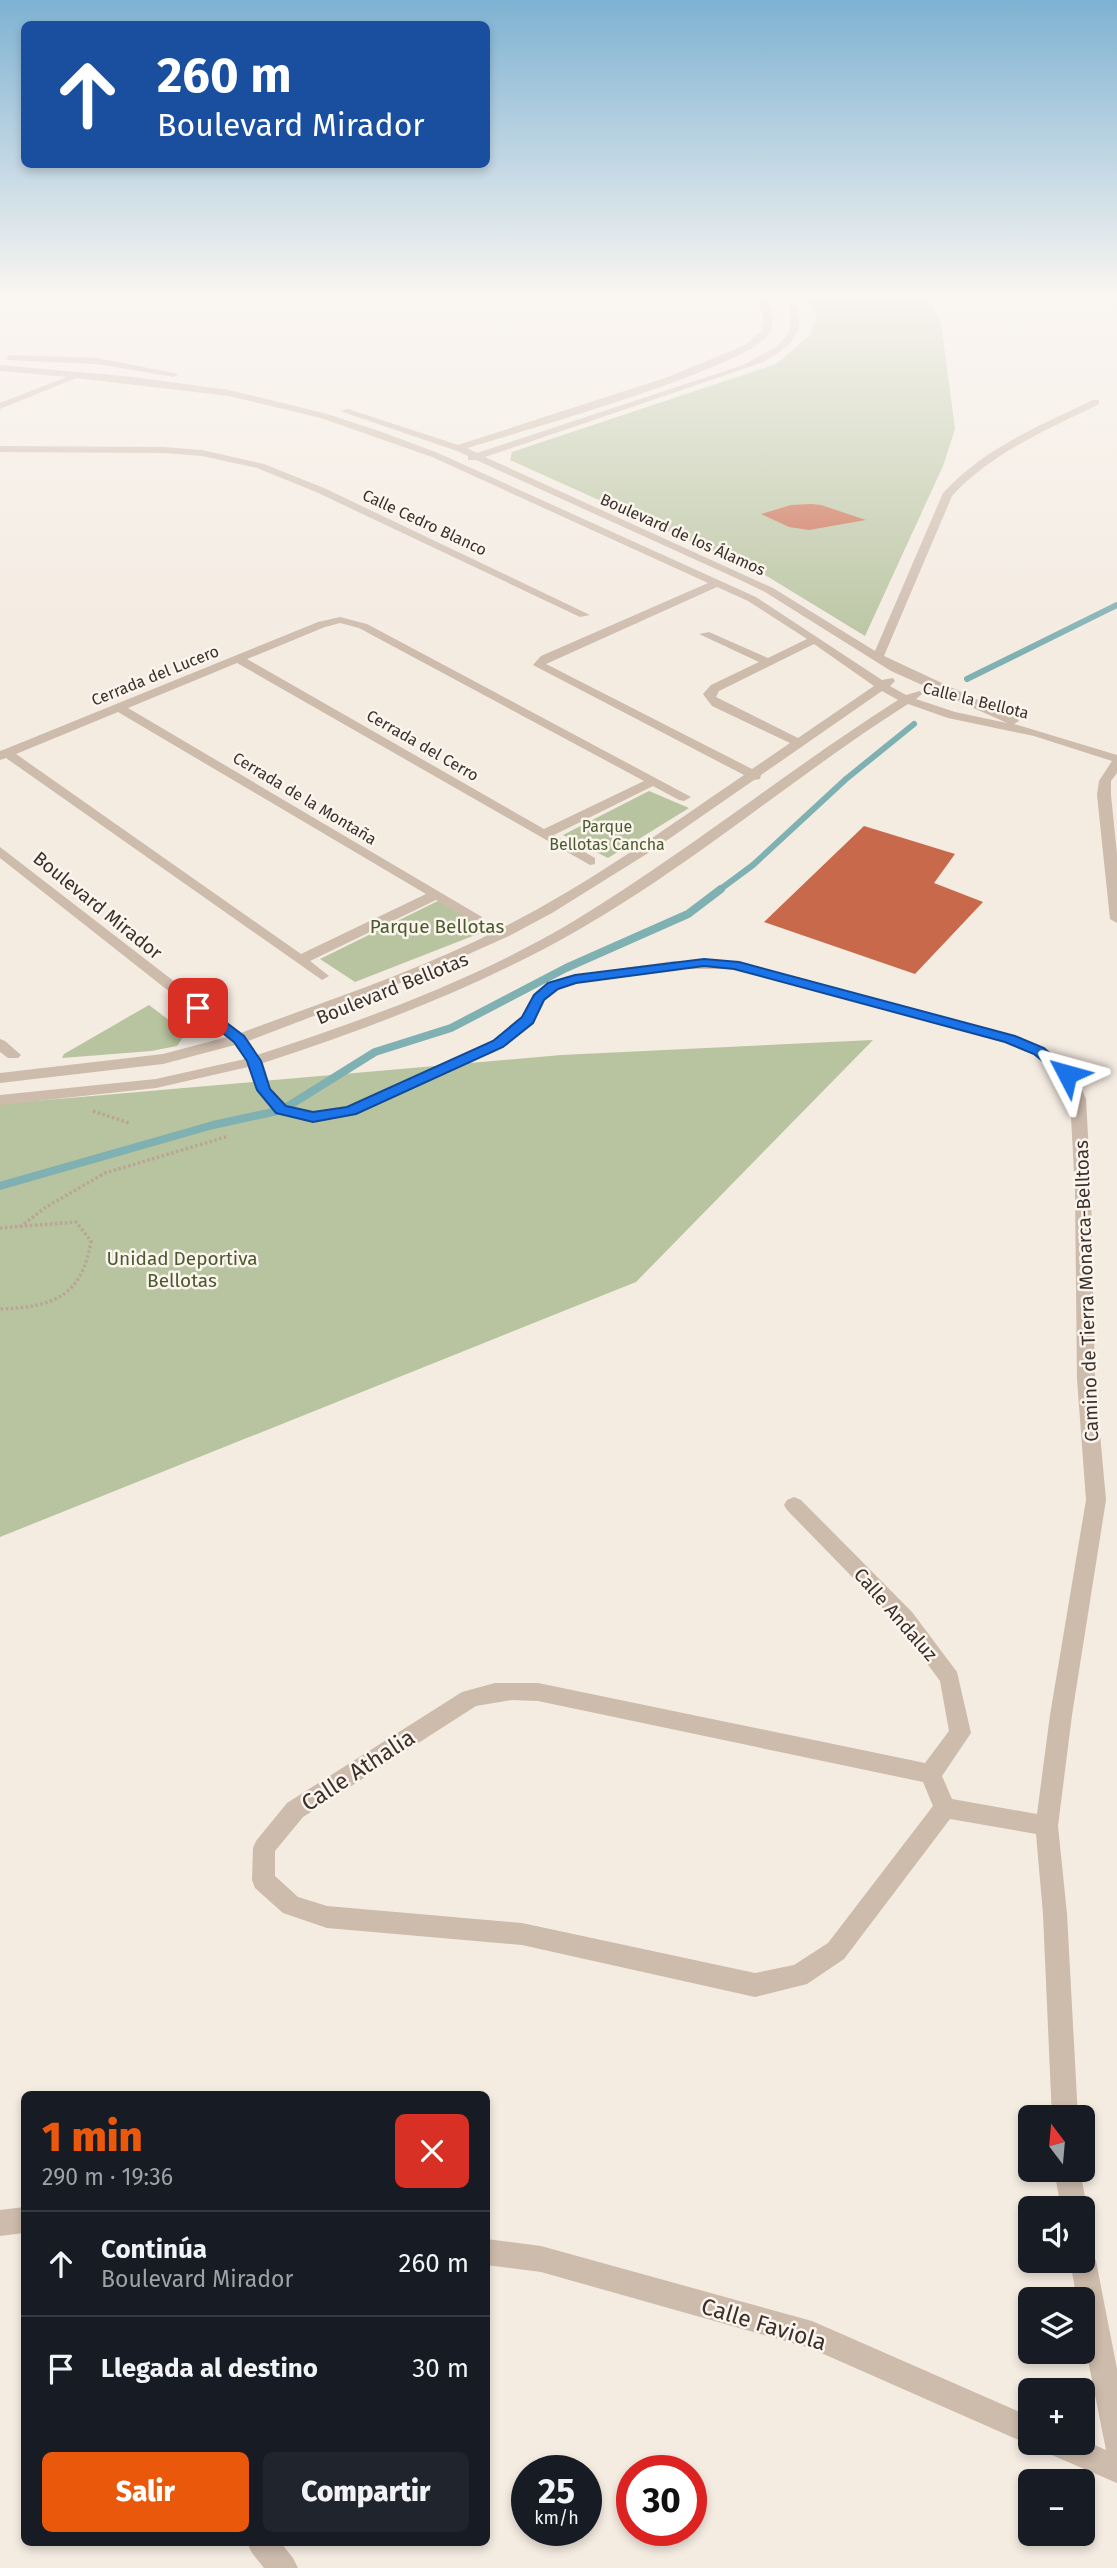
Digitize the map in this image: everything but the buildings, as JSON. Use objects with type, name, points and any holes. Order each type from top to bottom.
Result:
[{"type":"street","name":"Boulevard de los Álamos","points":[[329,418],[435,455],[752,599],[816,639],[881,686],[907,700]]},
{"type":"street","name":"Boulevard de los Álamos","points":[[371,418],[458,447],[769,590],[878,657],[930,685]]},
{"type":"street","points":[[435,455],[549,418]]},
{"type":"street","points":[[455,464],[595,418]]},
{"type":"street","points":[[878,657],[947,495],[955,484],[987,459],[1066,418]]},
{"type":"street","name":"Calle Cedro Blanco","points":[[0,449],[164,450],[202,453],[260,466],[320,490],[584,615]]},
{"type":"street","points":[[717,583],[545,658],[539,665],[755,776]]},
{"type":"street","name":"Cerrada del Lucero","points":[[4,754],[322,624],[340,620],[363,626],[653,781]]},
{"type":"street","points":[[705,634],[768,662]]},
{"type":"street","points":[[801,744],[710,698],[709,694],[715,688],[816,639]]},
{"type":"street","name":"Cerrada del Cerro","points":[[239,659],[590,861]]},
{"type":"street","name":"Boulevard Bellotas","points":[[0,1078],[163,1059],[239,1039],[418,971],[504,933],[609,872],[755,776],[904,672]]},
{"type":"street","name":"Boulevard Bellotas","points":[[0,1100],[180,1079],[254,1061],[404,1006],[533,949],[604,909],[930,685]]},
{"type":"street","name":"Calle la Bellota","points":[[930,685],[1037,733],[1117,761]]},
{"type":"street","name":"Calle la Bellota","points":[[907,700],[952,715],[1037,733]]},
{"type":"street","name":"Cerrada de la Montaña","points":[[118,707],[475,917]]},
{"type":"street","points":[[4,754],[322,976]]},
{"type":"street","points":[[1117,761],[1105,781],[1104,795],[1117,919]]},
{"type":"street","points":[[543,835],[653,781],[684,797]]},
{"type":"street","points":[[708,807],[734,819]]},
{"type":"street","name":"Boulevard Mirador","points":[[0,851],[239,1039],[254,1061]]},
{"type":"street","points":[[609,872],[637,885]]},
{"type":"street","points":[[300,960],[435,895]]},
{"type":"street","points":[[504,933],[533,949]]},
{"type":"street","name":"Camino de Tierra Monarca-Belltoas","points":[[254,1061],[264,1090],[282,1110],[313,1117],[351,1111],[498,1044],[528,1020],[539,998],[553,986],[575,979],[704,962],[734,965],[1010,1039],[1039,1051],[1067,1074],[1078,1099],[1083,1191],[1086,1379],[1096,1500],[1061,1715],[1047,1826],[1055,1914],[1064,2105]]},
{"type":"street","points":[[0,1044],[13,1055]]},
{"type":"street","points":[[30,1076],[50,1096]]},
{"type":"street","name":"Calle Andaluz","points":[[794,1505],[905,1618],[950,1678],[960,1733],[930,1774]]},
{"type":"street","name":"Calle Athalia","points":[[930,1774],[538,1692],[490,1692],[470,1698],[295,1810],[264,1848],[264,1880],[291,1905],[327,1917],[522,1934],[755,1985],[799,1976],[836,1951],[945,1808]]},
{"type":"street","points":[[930,1774],[945,1808],[1047,1826]]},
{"type":"street","points":[[0,2223],[21,2220]]},
{"type":"street","name":"Calle Faviola","points":[[490,2253],[541,2259],[811,2335],[1018,2425]]},
{"type":"street","points":[[1085,2273],[1117,2442]]},
{"type":"street","points":[[1085,2455],[1117,2469]]},
{"type":"street","points":[[265,2546],[283,2568]]},
{"type":"path","points":[[19,1228],[46,1207],[105,1173],[229,1136]]},
{"type":"path","points":[[0,1228],[76,1222],[91,1241],[89,1263],[78,1285],[56,1301],[26,1309],[0,1309]]},
{"type":"green space","points":[[614,418],[954,418],[955,429],[943,466],[865,636],[765,575],[510,460],[512,452]]},
{"type":"green space","name":"Parque Bellotas Cancha","points":[[649,791],[689,808],[608,858],[563,835]]},
{"type":"green space","name":"Parque Bellotas","points":[[442,899],[488,930],[355,982],[320,959]]},
{"type":"green space","points":[[149,1005],[186,1033],[177,1046],[151,1051],[62,1058],[64,1054]]},
{"type":"green space","name":"Unidad Deportiva Bellotas","points":[[873,1040],[636,1282],[0,1537],[0,1104],[561,1055]]},
{"type":"waterway","points":[[967,679],[1117,605]]},
{"type":"waterway","points":[[718,891],[753,865],[846,779],[914,724]]},
{"type":"waterway","points":[[0,1186],[213,1125],[282,1110],[375,1052],[451,1028],[566,968],[688,914],[721,889]]},
{"type":"route","points":[[198,1008],[239,1039],[254,1061],[264,1090],[282,1110],[313,1117],[351,1111],[498,1044],[528,1020],[539,998],[553,986],[575,979],[704,962],[734,965],[1010,1039],[1039,1051],[1067,1074]]}]
